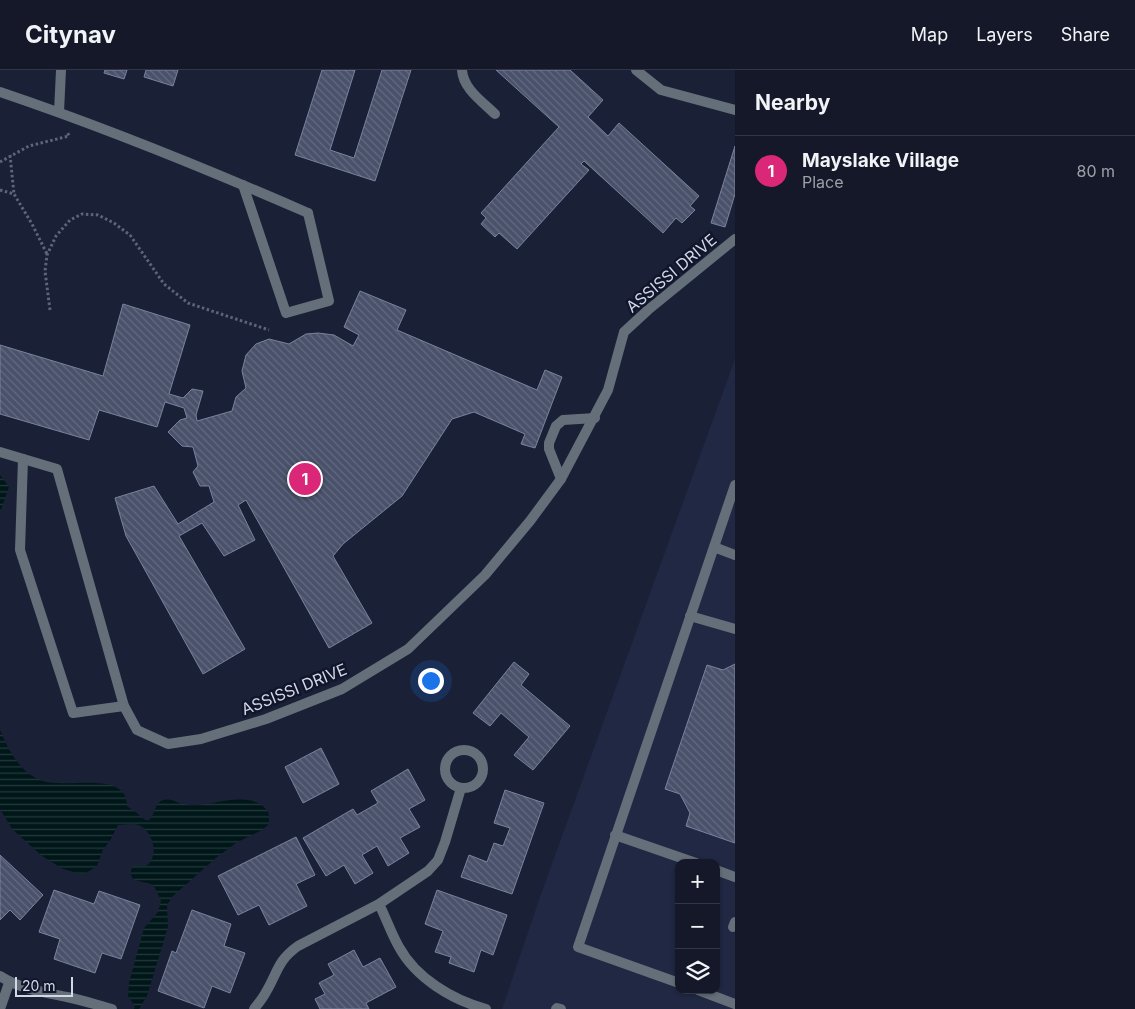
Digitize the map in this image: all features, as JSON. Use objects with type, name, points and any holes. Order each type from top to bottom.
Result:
[{"type":"street","points":[[59,112],[61,70]]},
{"type":"street","points":[[462,70],[462,76],[468,88],[495,114]]},
{"type":"street","points":[[636,70],[661,90],[735,110]]},
{"type":"street","points":[[0,92],[59,112],[243,185],[308,214],[329,301],[286,313],[243,185]]},
{"type":"street","name":"ASSISSI DRIVE","points":[[0,452],[57,469],[124,706],[137,730],[168,744],[200,739],[266,720],[342,689],[408,650],[485,575],[530,521],[561,479],[608,390],[624,332],[735,239]]},
{"type":"street","points":[[561,479],[549,449],[549,443],[556,426],[562,420],[594,418]]},
{"type":"street","points":[[22,459],[20,550],[73,713],[124,706]]},
{"type":"street","points":[[675,982],[578,946],[735,485]]},
{"type":"street","points":[[714,547],[735,555]]},
{"type":"street","points":[[690,616],[735,629]]},
{"type":"street","points":[[254,1009],[266,993],[278,965],[287,954],[298,946],[379,904],[428,871],[438,860],[461,788]]},
{"type":"street","points":[[616,835],[685,859]]},
{"type":"street","points":[[720,871],[735,876]]},
{"type":"street","points":[[379,904],[399,948],[412,965],[427,979],[452,996],[486,1009]]},
{"type":"street","points":[[0,976],[10,983],[26,988],[74,998],[112,1009]]},
{"type":"street","points":[[0,1009],[10,983]]},
{"type":"street","points":[[709,994],[735,1004]]},
{"type":"street","points":[[556,1009],[561,1009]]},
{"type":"path","points":[[0,162],[29,146],[70,136],[59,112]]},
{"type":"path","points":[[10,155],[14,194],[32,224],[47,255]]},
{"type":"path","points":[[0,190],[14,194]]},
{"type":"path","points":[[50,310],[45,271],[47,255],[56,236],[70,220],[82,214],[98,215],[114,223],[130,235],[164,284],[188,303],[269,330]]},
{"type":"shaded area","points":[[735,359],[735,1009],[502,1009],[540,897]]},
{"type":"shaded area","points":[[0,475],[9,487],[0,513]]},
{"type":"shaded area","points":[[0,730],[14,757],[24,770],[30,774],[50,782],[111,785],[119,789],[125,796],[127,806],[145,820],[149,820],[159,803],[167,799],[194,805],[239,799],[248,800],[264,807],[268,813],[268,825],[236,843],[216,858],[173,896],[167,905],[168,927],[147,996],[139,1009],[134,1009],[135,1006],[128,996],[129,983],[144,928],[158,912],[161,901],[151,884],[133,879],[131,869],[133,866],[146,866],[151,860],[154,852],[151,838],[138,825],[118,825],[103,850],[97,866],[86,873],[80,874],[63,869],[42,856],[12,829],[0,809]]},
{"type":"building","points":[[105,70],[127,70],[124,79],[104,73]]},
{"type":"building","points":[[146,70],[178,70],[173,86],[144,77]]},
{"type":"building","points":[[322,70],[355,70],[330,150],[354,158],[382,70],[411,70],[375,181],[295,155]]},
{"type":"building","points":[[496,70],[570,70],[603,100],[588,117],[608,136],[619,123],[699,196],[690,206],[695,210],[682,223],[676,218],[663,233],[584,161],[581,164],[589,170],[517,249],[499,233],[495,237],[481,224],[486,218],[481,213],[559,127]]},
{"type":"building","points":[[735,146],[735,194],[725,227],[711,223]]},
{"type":"building","points":[[360,291],[406,310],[397,330],[537,390],[545,370],[562,377],[535,448],[521,444],[525,434],[474,412],[452,419],[402,496],[343,544],[333,556],[372,623],[329,648],[246,500],[238,505],[255,540],[224,556],[202,523],[179,536],[245,649],[203,674],[126,536],[115,498],[154,486],[178,524],[214,502],[209,486],[200,486],[193,472],[198,466],[193,447],[182,446],[168,432],[180,420],[187,418],[184,408],[165,402],[157,427],[99,410],[89,440],[0,414],[0,345],[103,376],[123,304],[190,325],[169,394],[183,398],[192,389],[203,391],[196,415],[197,421],[232,411],[236,397],[246,388],[242,371],[246,355],[256,344],[269,339],[289,344],[306,334],[318,333],[334,335],[353,346],[359,335],[344,327]]},
{"type":"building","points":[[514,662],[529,674],[521,685],[570,726],[533,770],[514,755],[529,737],[501,713],[490,726],[473,713]]},
{"type":"building","points":[[735,664],[735,843],[686,826],[690,813],[680,794],[665,789],[707,665],[723,670]]},
{"type":"building","points":[[321,748],[339,784],[303,803],[285,767]]},
{"type":"building","points":[[408,769],[425,800],[409,809],[420,827],[400,838],[409,853],[388,866],[377,846],[362,855],[373,873],[355,884],[344,865],[326,876],[303,838],[353,809],[357,815],[378,803],[371,791]]},
{"type":"building","points":[[505,790],[544,803],[512,894],[461,877],[469,855],[487,862],[494,843],[503,846],[510,828],[494,823]]},
{"type":"building","points":[[296,837],[315,875],[296,884],[307,906],[269,925],[259,905],[238,915],[218,876]]},
{"type":"building","points":[[0,855],[43,895],[20,920],[10,910],[0,920]]},
{"type":"building","points":[[54,890],[94,904],[99,891],[140,905],[121,959],[102,953],[95,973],[54,959],[60,939],[39,932]]},
{"type":"building","points":[[437,890],[507,915],[493,955],[481,950],[474,972],[449,963],[451,957],[435,952],[443,931],[425,924]]},
{"type":"building","points":[[192,910],[231,924],[224,946],[245,953],[230,993],[212,986],[204,1008],[158,991],[172,951],[176,953]]},
{"type":"building","points":[[354,950],[363,967],[380,958],[396,987],[366,1003],[369,1009],[320,1009],[315,999],[325,994],[319,983],[334,975],[328,964]]},
{"type":"place","name":"Mayslake Village","points":[[305,479]]}]
